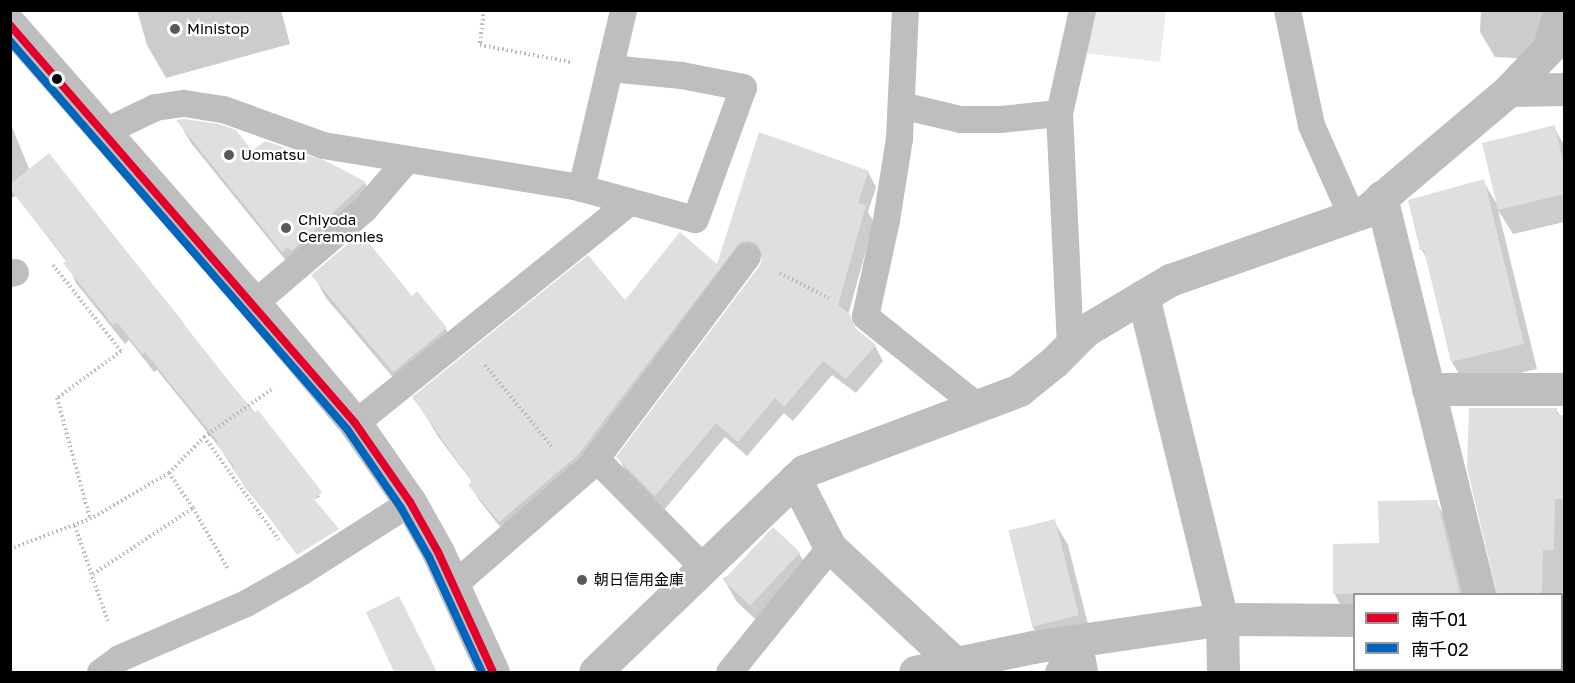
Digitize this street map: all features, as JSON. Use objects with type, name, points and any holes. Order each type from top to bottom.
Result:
[{"type":"street","points":[[595,672],[804,471],[1019,390],[1054,362],[1086,330],[1170,280],[1365,211],[1509,90],[1549,48],[1560,10]]},
{"type":"street","points":[[10,24],[254,303],[355,423],[410,502],[453,585],[493,672]]},
{"type":"street","points":[[1509,90],[1564,89]]},
{"type":"street","points":[[1381,197],[1479,593]]},
{"type":"street","points":[[1143,296],[1222,619],[1223,672]]},
{"type":"street","points":[[1428,389],[1564,389]]},
{"type":"street","points":[[795,479],[830,548],[956,664]]},
{"type":"street","points":[[915,672],[1078,640],[1222,619],[1353,620]]},
{"type":"lane","points":[[581,188],[623,10]]},
{"type":"lane","points":[[905,10],[899,138],[886,220],[865,316],[976,405]]},
{"type":"lane","points":[[1070,346],[1059,113],[1082,10]]},
{"type":"lane","points":[[1287,10],[1311,125],[1351,215]]},
{"type":"lane","points":[[105,131],[155,107],[184,103],[223,109],[323,145],[581,188],[695,219],[743,87],[681,75],[609,68]]},
{"type":"lane","points":[[901,105],[960,118],[1000,119],[1059,113]]},
{"type":"lane","points":[[254,303],[364,209],[407,159]]},
{"type":"lane","points":[[355,423],[630,201]]},
{"type":"lane","points":[[453,585],[586,468],[747,256]]},
{"type":"lane","points":[[586,468],[704,568]]},
{"type":"lane","points":[[107,668],[246,603],[302,571],[410,502]]},
{"type":"lane","points":[[729,672],[830,548]]},
{"type":"lane","points":[[1058,672],[1078,640]]},
{"type":"lane","points":[[1078,640],[1084,672]]},
{"type":"path","points":[[484,10],[480,45],[609,68]]},
{"type":"path","points":[[13,273],[52,263],[121,351],[57,398],[90,519]]},
{"type":"path","points":[[462,337],[586,468]]},
{"type":"path","points":[[10,549],[90,519],[169,473],[204,437],[306,364]]},
{"type":"path","points":[[204,437],[302,571]]},
{"type":"path","points":[[169,473],[193,508],[246,603]]},
{"type":"path","points":[[93,574],[193,508]]},
{"type":"path","points":[[75,526],[93,574],[107,668]]},
{"type":"shaded area","points":[[1069,11],[1166,11],[1160,62],[1069,51]]},
{"type":"building","points":[[176,120],[219,124],[236,130],[252,151],[265,141],[326,161],[366,182],[291,251],[288,247],[282,252]]},
{"type":"building","points":[[1555,125],[1564,167],[1564,194],[1498,210],[1482,143]]},
{"type":"building","points":[[759,132],[869,171],[858,203],[866,205],[838,305],[850,314],[855,328],[876,345],[846,379],[823,361],[784,407],[775,398],[738,442],[716,423],[655,496],[616,457],[760,265],[763,257],[757,244],[749,241],[740,242],[578,455],[499,522],[468,485],[472,481],[412,397],[588,255],[625,300],[680,232],[717,264]]},
{"type":"building","points":[[49,153],[254,413],[258,410],[322,492],[314,499],[339,529],[297,555],[232,468],[234,466],[216,444],[218,442],[145,352],[142,354],[117,322],[113,325],[63,263],[67,260],[10,189],[10,184]]},
{"type":"building","points":[[1484,179],[1524,344],[1451,362],[1424,250],[1420,250],[1408,200]]},
{"type":"building","points":[[361,233],[412,296],[417,291],[447,328],[393,372],[311,275]]},
{"type":"building","points":[[1469,408],[1557,408],[1557,415],[1564,415],[1564,499],[1555,499],[1554,550],[1543,550],[1542,593],[1497,593],[1467,468]]},
{"type":"building","points":[[1437,500],[1460,593],[1333,594],[1333,544],[1379,543],[1378,501]]},
{"type":"building","points":[[1055,519],[1079,615],[1032,627],[1008,531]]},
{"type":"building","points":[[773,527],[800,552],[750,606],[723,580]]},
{"type":"building","points":[[399,596],[437,672],[394,672],[366,612]]},
{"type":"transit line","name":"南千01","points":[[10,25],[355,423],[410,502],[438,552],[493,672]]},
{"type":"transit line","name":"南千02","points":[[10,41],[347,429],[401,508],[429,557],[482,672]]},
{"type":"place","name":"Ministop","points":[[175,29]]},
{"type":"place","name":"Uomatsu","points":[[229,155]]},
{"type":"place","name":"Chiyoda Ceremonies","points":[[286,228]]},
{"type":"place","name":"朝日信用金庫","points":[[582,580]]}]
